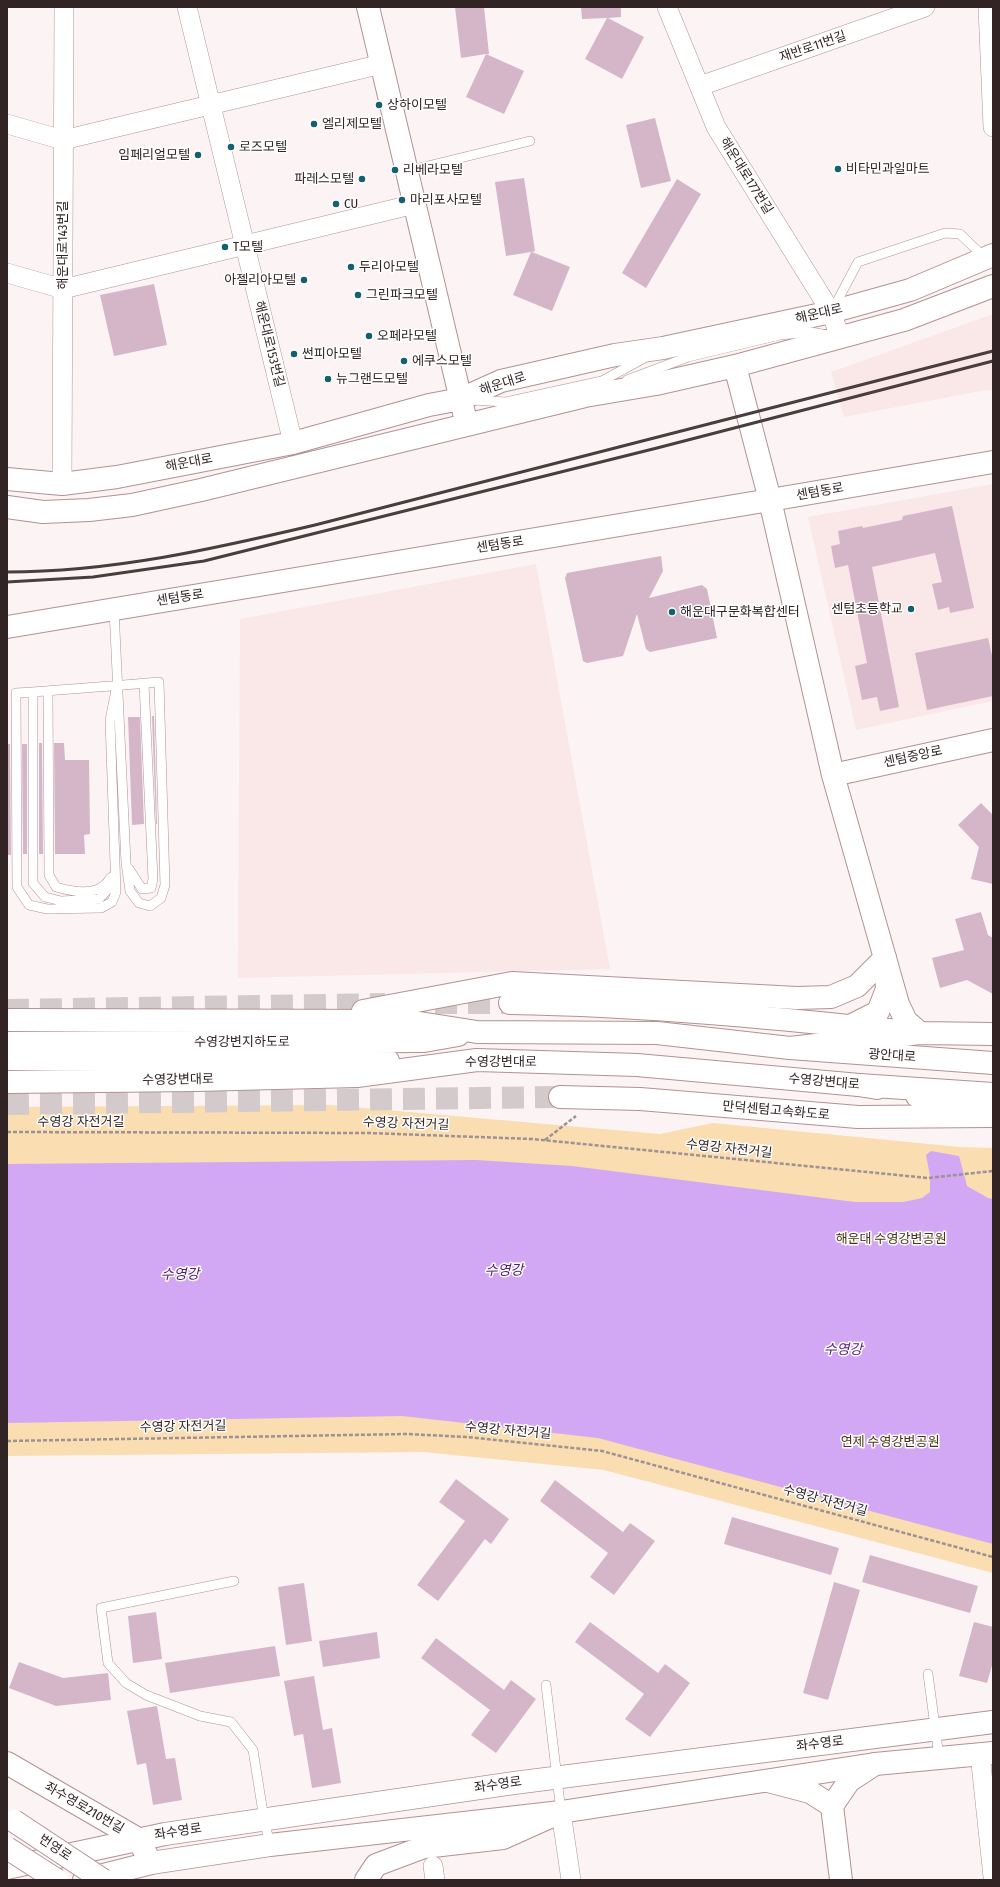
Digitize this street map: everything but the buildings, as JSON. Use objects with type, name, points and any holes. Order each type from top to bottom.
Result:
[{"type":"main road","points":[[368,7],[468,424]]},
{"type":"main road","name":"해운대로","points":[[7,479],[62,484],[117,477],[293,443],[429,405],[461,399],[502,381],[615,355],[663,348],[831,312],[910,290],[989,257]]},
{"type":"main road","name":"해운대로","points":[[7,507],[43,512],[88,510],[132,505],[216,487],[585,396],[656,384],[735,366],[904,320],[993,286]]},
{"type":"main road","points":[[735,366],[770,500],[833,775],[898,1004],[906,1021],[920,1033]]},
{"type":"main road","name":"센텀동로","points":[[7,626],[993,462]]},
{"type":"main road","name":"센텀중앙로","points":[[833,775],[993,740]]},
{"type":"main road","points":[[313,1020],[512,983],[797,998],[831,997],[857,986],[884,958]]},
{"type":"main road","points":[[850,1026],[878,1012],[887,989],[884,958]]},
{"type":"main road","points":[[510,1002],[666,1009],[920,1033],[993,1034]]},
{"type":"main road","points":[[7,1020],[407,1021],[477,1032],[657,1033],[790,1048],[920,1033]]},
{"type":"main road","name":"수영강변지하도로","points":[[7,1044],[424,1041],[477,1032]]},
{"type":"main road","name":"광안대로","points":[[790,1048],[993,1063]]},
{"type":"main road","name":"수영강변지하도로","points":[[7,1059],[477,1060]]},
{"type":"main road","name":"수영강변대로","points":[[7,1082],[196,1080],[357,1076],[477,1060],[637,1065],[859,1084],[993,1111]]},
{"type":"main road","points":[[859,1084],[993,1094]]},
{"type":"main road","name":"만덕센텀고속화도로","points":[[560,1097],[640,1099],[858,1117],[993,1116]]},
{"type":"main road","name":"좌수영로","points":[[7,1868],[138,1839],[264,1819],[557,1778],[993,1722]]},
{"type":"main road","name":"좌수영로","points":[[84,1880],[151,1863],[270,1845],[562,1812],[875,1764],[986,1753]]},
{"type":"main road","name":"좌수영로210번길","points":[[7,1763],[138,1839],[151,1863]]},
{"type":"main road","points":[[841,1880],[832,1806],[849,1781],[875,1764]]},
{"type":"main road","points":[[768,1781],[810,1792],[832,1806]]},
{"type":"main road","points":[[366,1880],[376,1865],[424,1847],[503,1838],[562,1812]]},
{"type":"main road","name":"번영로","points":[[10,1819],[103,1880]]},
{"type":"main road","name":"번영로","points":[[7,1848],[57,1880]]},
{"type":"street","name":"해운대로143번길","points":[[62,484],[64,7]]},
{"type":"street","name":"해운대로153번길","points":[[187,7],[293,443]]},
{"type":"street","name":"해운대로177번길","points":[[667,7],[716,127],[831,312],[840,337]]},
{"type":"street","name":"재반로11번길","points":[[700,86],[925,7]]},
{"type":"street","points":[[988,7],[993,127]]},
{"type":"street","points":[[7,124],[63,140],[382,64]]},
{"type":"street","points":[[7,273],[63,289],[415,204]]},
{"type":"street","points":[[986,1753],[993,1876]]},
{"type":"street","points":[[562,1812],[571,1880]]},
{"type":"lane","points":[[407,171],[530,141]]},
{"type":"lane","points":[[831,312],[858,262],[945,233],[960,234],[989,257]]},
{"type":"lane","points":[[585,396],[688,357],[780,335],[811,332],[840,337]]},
{"type":"lane","points":[[114,609],[117,685],[126,863],[130,891],[139,903],[150,906],[161,898],[165,885],[158,682],[117,685],[48,691],[16,693],[17,887],[30,905],[47,909],[101,908],[112,902],[116,892],[110,720],[117,685]]},
{"type":"lane","points":[[126,863],[134,879],[142,889],[151,888],[153,879],[144,683]]},
{"type":"lane","points":[[48,691],[49,875],[56,887],[70,892],[96,890],[106,885],[116,867]]},
{"type":"lane","points":[[33,692],[33,883],[45,898],[61,901],[100,899],[111,886],[116,867]]},
{"type":"lane","points":[[234,1581],[101,1608],[107,1655],[108,1662],[126,1683],[146,1695],[200,1716],[231,1722],[253,1750],[264,1819],[270,1845]]},
{"type":"lane","points":[[928,1674],[939,1757]]},
{"type":"lane","points":[[546,1685],[562,1812]]},
{"type":"path","points":[[545,1140],[570,1122],[598,1098]]},
{"type":"path","name":"수영강 자전거길","points":[[7,1132],[369,1133],[545,1140],[928,1178],[993,1171]]},
{"type":"path","name":"수영강 자전거길","points":[[7,1440],[407,1434],[467,1437],[602,1451],[993,1557]]},
{"type":"shaded area","points":[[993,314],[993,390],[844,417],[831,372]]},
{"type":"shaded area","name":"센텀초등학교","points":[[993,484],[993,701],[856,730],[808,517]]},
{"type":"shaded area","points":[[536,564],[610,969],[238,978],[240,619]]},
{"type":"green space","name":"수영강","points":[[329,1105],[660,1134],[713,1123],[960,1147],[993,1148],[993,1573],[604,1470],[423,1452],[7,1456],[7,1107]]},
{"type":"water","name":"수영강","points":[[931,1151],[959,1156],[967,1186],[988,1198],[993,1199],[993,1544],[598,1438],[402,1416],[7,1423],[7,1164],[476,1160],[572,1166],[855,1202],[903,1202],[922,1198],[930,1192],[930,1176],[926,1155]]},
{"type":"tunnel","points":[[435,1003],[510,1003]]},
{"type":"tunnel","points":[[7,1010],[385,1004]]},
{"type":"tunnel","points":[[7,1104],[560,1097]]},
{"type":"railway","points":[[7,572],[85,568],[162,558],[315,525],[993,351]]},
{"type":"railway","points":[[7,582],[93,577],[204,561],[657,448],[993,361]]},
{"type":"place","name":"상하이모텔","points":[[379,105]]},
{"type":"place","name":"엘리제모텔","points":[[314,124]]},
{"type":"place","name":"로즈모텔","points":[[231,147]]},
{"type":"place","name":"임페리얼모텔","points":[[198,155]]},
{"type":"place","name":"비타민과일마트","points":[[838,169]]},
{"type":"place","name":"리베라모텔","points":[[395,170]]},
{"type":"place","name":"파레스모텔","points":[[362,179]]},
{"type":"place","name":"마리포사모텔","points":[[402,200]]},
{"type":"place","name":"CU","points":[[336,204]]},
{"type":"place","name":"T모텔","points":[[225,247]]},
{"type":"place","name":"두리아모텔","points":[[351,267]]},
{"type":"place","name":"아젤리아모텔","points":[[304,280]]},
{"type":"place","name":"그린파크모텔","points":[[358,295]]},
{"type":"place","name":"오페라모텔","points":[[369,336]]},
{"type":"place","name":"썬피아모텔","points":[[294,354]]},
{"type":"place","name":"에쿠스모텔","points":[[404,361]]},
{"type":"place","name":"뉴그랜드모텔","points":[[328,379]]},
{"type":"place","name":"센텀초등학교","points":[[911,609]]},
{"type":"place","name":"해운대구문화복합센터","points":[[672,612]]},
{"type":"park label","name":"해운대 수영강변공원","points":[[891,1239]]},
{"type":"park label","name":"연제 수영강변공원","points":[[890,1442]]}]
